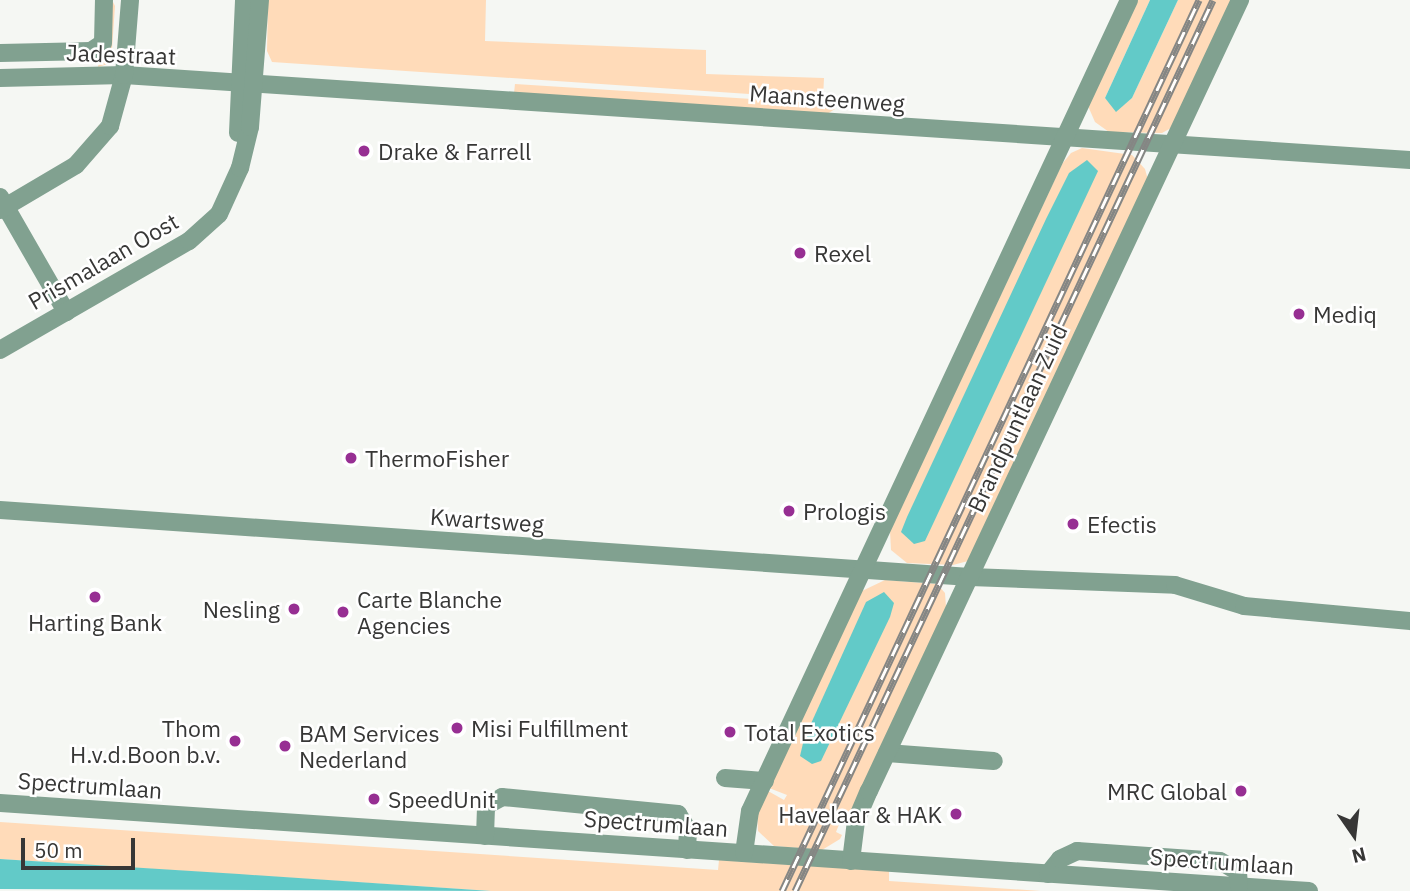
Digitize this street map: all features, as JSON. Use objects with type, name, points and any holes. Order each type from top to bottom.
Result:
[{"type":"street","points":[[0,53],[91,51],[103,43],[104,0]]},
{"type":"street","points":[[66,312],[2,205],[76,164],[96,145],[110,125],[124,75],[130,0]]},
{"type":"street","name":"Prismalaan Oost","points":[[244,0],[247,85]]},
{"type":"street","name":"Prismalaan Oost","points":[[0,349],[205,229],[231,194],[240,168],[247,85],[260,0]]},
{"type":"street","points":[[744,853],[748,819],[765,781],[1129,0]]},
{"type":"street","name":"Brandpuntlaan Zuid","points":[[851,861],[856,821],[1240,0]]},
{"type":"street","name":"Jadestraat","points":[[0,78],[124,75],[247,85]]},
{"type":"street","name":"Maansteenweg","points":[[247,85],[1410,160]]},
{"type":"street","name":"Kwartsweg","points":[[0,510],[970,577],[1175,585],[1244,606],[1410,621]]},
{"type":"street","points":[[887,753],[994,761]]},
{"type":"street","points":[[725,778],[765,781]]},
{"type":"street","points":[[485,836],[486,806],[502,797],[678,814],[688,830],[687,850]]},
{"type":"street","name":"Spectrumlaan","points":[[0,803],[1309,891]]},
{"type":"street","points":[[1048,874],[1060,859],[1077,851],[1220,861],[1238,873],[1239,886]]},
{"type":"shaded area","points":[[112,0],[115,6],[111,63],[98,67]]},
{"type":"shaded area","points":[[268,0],[486,0],[485,41],[706,50],[706,74],[824,78],[823,99],[272,62],[267,51]]},
{"type":"shaded area","points":[[1135,0],[1150,0],[1105,98],[1117,110],[1132,98],[1178,0],[1233,0],[1171,128],[1162,133],[1109,132],[1095,122],[1088,106]]},
{"type":"shaded area","points":[[515,84],[830,104],[835,109],[827,114],[514,93]]},
{"type":"shaded area","points":[[1082,148],[1132,155],[1145,169],[1148,180],[968,561],[953,565],[907,563],[891,550],[890,531],[1062,164],[1071,153]]},
{"type":"shaded area","points":[[885,580],[937,584],[945,593],[946,607],[847,825],[840,822],[836,832],[842,835],[840,839],[822,850],[774,846],[758,831],[757,814],[768,791],[784,800],[787,795],[769,788],[862,591]]},
{"type":"shaded area","points":[[0,822],[718,870],[719,860],[889,871],[889,881],[1041,891],[491,891],[0,859]]},
{"type":"water","points":[[1150,0],[1178,0],[1132,98],[1116,112],[1105,98]]},
{"type":"water","points":[[1087,160],[1098,171],[925,541],[914,544],[901,532],[907,517],[1069,173]]},
{"type":"water","points":[[884,592],[894,603],[890,617],[821,761],[812,764],[800,756],[804,739],[866,602]]},
{"type":"water","points":[[0,859],[239,874],[491,891],[0,889]]},
{"type":"railway","points":[[782,891],[1199,0]]},
{"type":"railway","points":[[795,891],[1213,0]]},
{"type":"place","name":"Drake & Farrell","points":[[364,151]]},
{"type":"place","name":"Rexel","points":[[800,253]]},
{"type":"place","name":"Mediq","points":[[1299,314]]},
{"type":"place","name":"ThermoFisher","points":[[351,458]]},
{"type":"place","name":"Prologis","points":[[789,511]]},
{"type":"place","name":"Efectis","points":[[1073,524]]},
{"type":"place","name":"Harting Bank","points":[[95,597]]},
{"type":"place","name":"Nesling","points":[[294,609]]},
{"type":"place","name":"Carte Blanche Agencies","points":[[343,612]]},
{"type":"place","name":"Misi Fulfillment","points":[[457,728]]},
{"type":"place","name":"Total Exotics","points":[[730,732]]},
{"type":"place","name":"Thom H.v.d.Boon b.v.","points":[[235,741]]},
{"type":"place","name":"BAM Services Nederland","points":[[285,746]]},
{"type":"place","name":"MRC Global","points":[[1241,791]]},
{"type":"place","name":"SpeedUnit","points":[[374,799]]},
{"type":"place","name":"Havelaar & HAK","points":[[956,814]]}]
